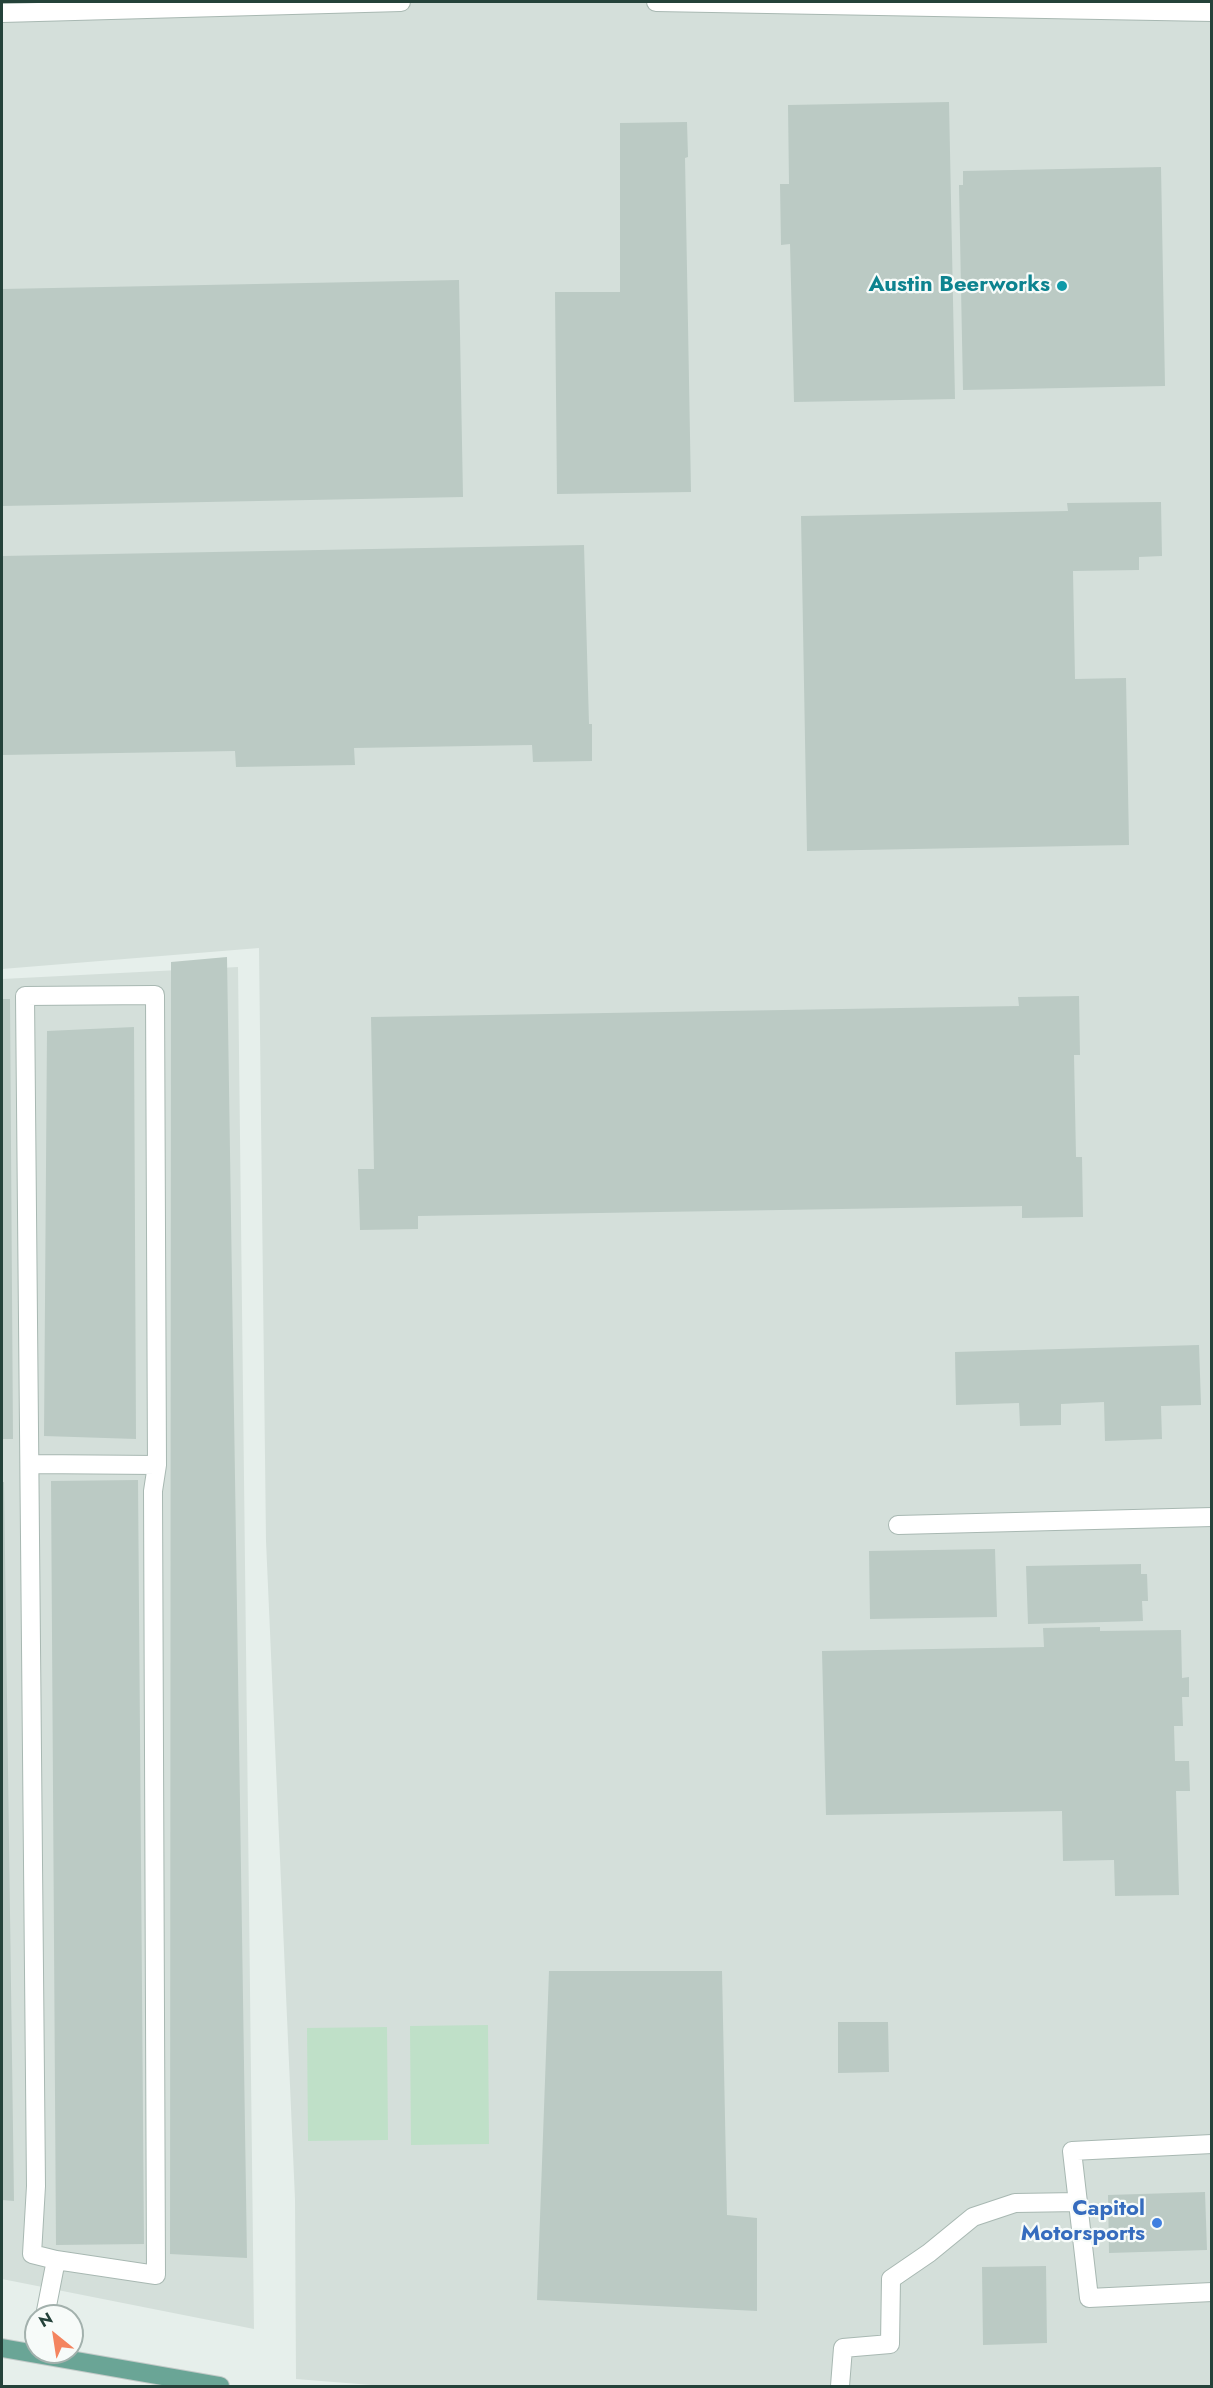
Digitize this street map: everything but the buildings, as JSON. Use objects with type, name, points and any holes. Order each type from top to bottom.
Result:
[{"type":"main road","points":[[2,2348],[24,2351]]},
{"type":"main road","points":[[84,2361],[220,2386]]},
{"type":"street","points":[[2,13],[26,7],[401,2]]},
{"type":"street","points":[[656,2],[1107,6],[1212,12]]},
{"type":"street","points":[[155,995],[157,1465],[153,1491],[156,2275],[56,2260],[32,2254],[36,2174],[31,1464],[25,996],[155,995]]},
{"type":"street","points":[[31,1464],[157,1465]]},
{"type":"street","points":[[898,1525],[1212,1518]]},
{"type":"street","points":[[1212,2144],[1072,2151],[1089,2298],[1212,2292]]},
{"type":"street","points":[[840,2386],[843,2348],[890,2344],[891,2279],[929,2253],[973,2217],[1015,2203],[1078,2202]]},
{"type":"street","points":[[47,2304],[56,2260]]},
{"type":"shaded area","points":[[2,2],[1211,2],[1211,2386],[384,2386],[296,2379],[295,2199],[266,1541],[259,948],[2,969]]},
{"type":"shaded area","points":[[238,967],[254,2329],[2,2279],[2,979]]},
{"type":"green space","points":[[488,2025],[489,2144],[411,2145],[410,2026]]},
{"type":"green space","points":[[387,2027],[388,2140],[308,2141],[307,2028]]},
{"type":"place","name":"Austin Beerworks","points":[[1062,286]]},
{"type":"place","name":"Capitol Motorsports","points":[[1157,2223]]}]
